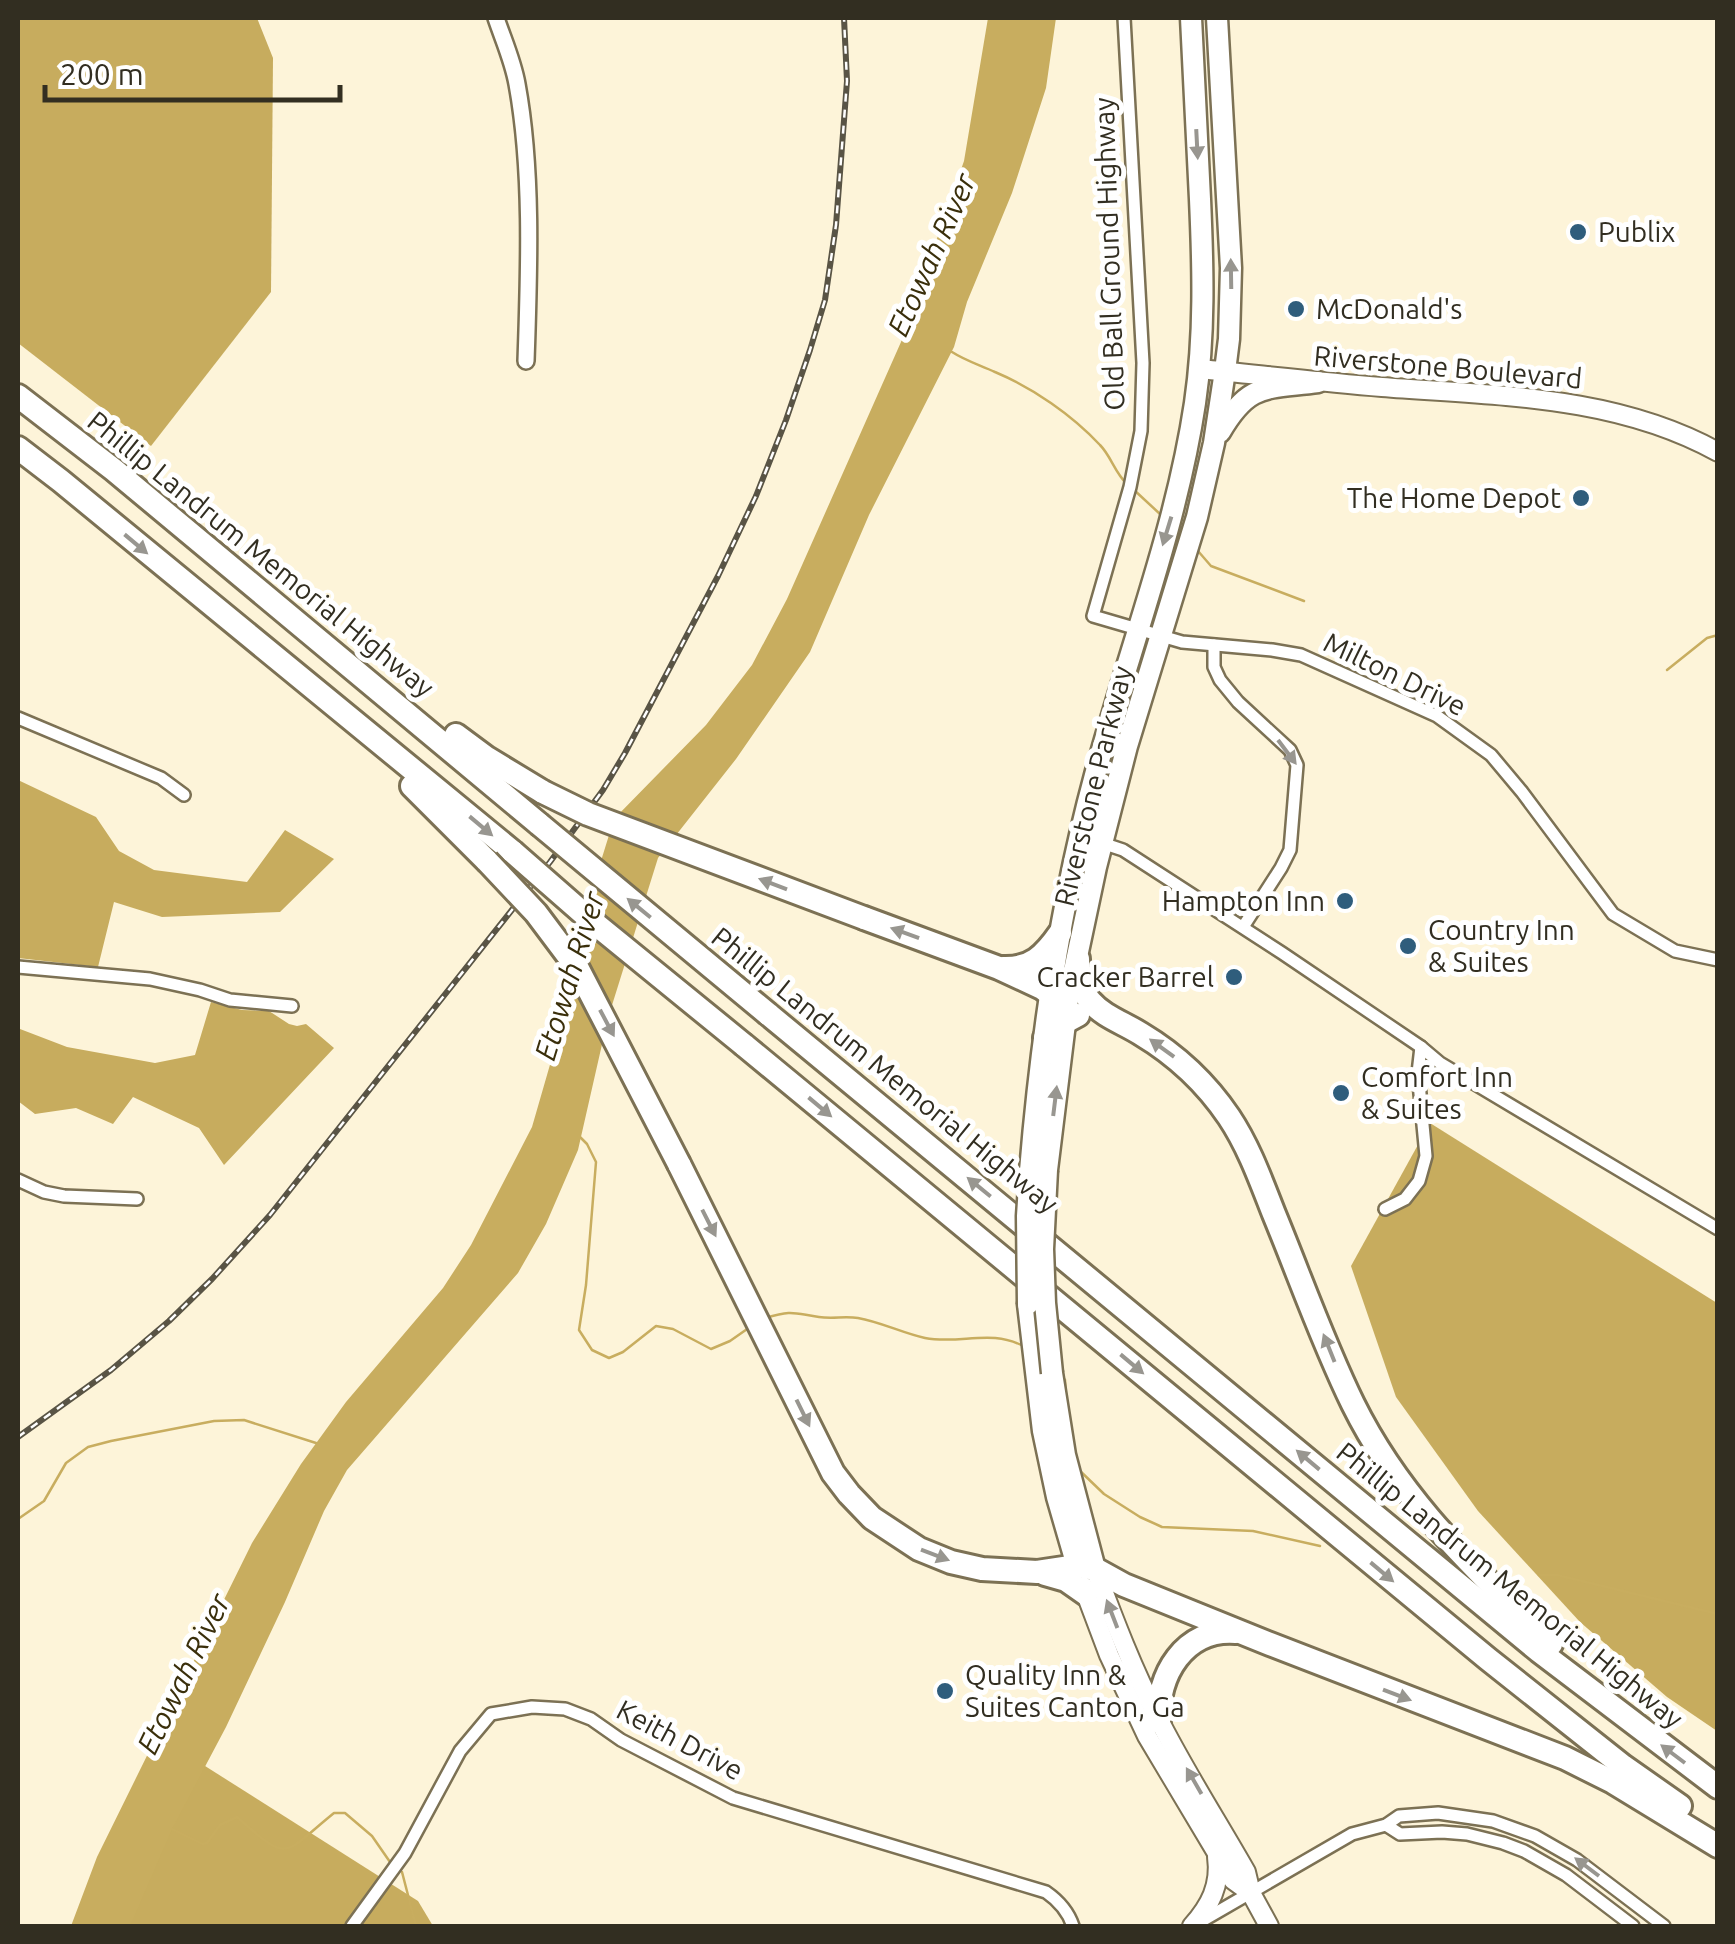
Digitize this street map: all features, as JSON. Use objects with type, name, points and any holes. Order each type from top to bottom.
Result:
[{"type":"highway","name":"Phillip Landrum Memorial Highway","points":[[18,396],[100,458],[1416,1550],[1718,1787]]},
{"type":"highway","points":[[18,448],[1488,1659],[1623,1766],[1718,1834]]},
{"type":"highway","points":[[183,527],[462,740],[542,792],[588,814],[998,968],[1050,993],[1065,1022]]},
{"type":"highway","points":[[324,698],[536,913],[578,970],[833,1473],[872,1518],[919,1549],[952,1562],[982,1569],[1037,1572],[1086,1568],[1565,1758],[1613,1782],[1718,1846]]},
{"type":"highway","points":[[998,968],[1020,968],[1036,962],[1060,934]]},
{"type":"highway","points":[[1078,958],[1084,993],[1106,1016],[1181,1062],[1230,1118],[1255,1167],[1351,1399],[1405,1492],[1460,1554],[1628,1720]]},
{"type":"highway","points":[[1045,1038],[1082,1014],[1106,1016]]},
{"type":"highway","points":[[1037,1572],[1066,1580],[1086,1594]]},
{"type":"highway","points":[[1160,1722],[1160,1692],[1176,1658],[1200,1638],[1225,1631],[1242,1633]]},
{"type":"main road","name":"Riverstone Parkway","points":[[1086,1568],[1064,1455],[1045,1303],[1038,1170],[1045,1038],[1060,934],[1094,777],[1173,510],[1200,368],[1202,252],[1190,18]]},
{"type":"main road","name":"Riverstone Parkway","points":[[1038,1170],[1102,843],[1124,756],[1197,517],[1214,442],[1229,340],[1231,268],[1217,18]]},
{"type":"main road","name":"Riverstone Boulevard","points":[[1200,368],[1562,402],[1654,424],[1718,452]]},
{"type":"main road","points":[[1214,442],[1234,409],[1248,396],[1262,389],[1318,382]]},
{"type":"main road","points":[[1038,1170],[1027,1249],[1028,1304],[1032,1357],[1057,1497],[1086,1568],[1160,1722],[1246,1872],[1251,1893],[1269,1926]]},
{"type":"main road","points":[[1086,1568],[1086,1594],[1130,1702],[1233,1880],[1251,1893]]},
{"type":"main road","points":[[1192,1926],[1216,1887],[1216,1852]]},
{"type":"street","points":[[496,18],[516,79],[524,132],[529,283],[526,361]]},
{"type":"street","name":"Old Ball Ground Highway","points":[[1124,18],[1142,345],[1141,431],[1130,487],[1093,616],[1137,628]]},
{"type":"street","name":"Milton Drive","points":[[1137,628],[1182,642],[1301,655],[1437,716],[1491,755],[1613,914],[1675,950],[1718,960]]},
{"type":"street","points":[[1214,646],[1216,672],[1234,698],[1290,750],[1297,765],[1290,850],[1243,927]]},
{"type":"street","points":[[18,718],[162,778],[184,796]]},
{"type":"street","points":[[1102,843],[1123,850],[1243,927],[1421,1046],[1440,1063],[1718,1228]]},
{"type":"street","points":[[18,968],[150,979],[230,1000],[292,1006]]},
{"type":"street","points":[[1385,1209],[1404,1199],[1419,1181],[1426,1156],[1418,1073],[1421,1046]]},
{"type":"street","points":[[18,1180],[64,1196],[138,1199]]},
{"type":"street","name":"Keith Drive","points":[[352,1926],[406,1854],[460,1751],[491,1714],[532,1707],[565,1709],[591,1719],[634,1748],[733,1798],[1046,1892],[1058,1900],[1073,1926]]},
{"type":"street","points":[[1192,1926],[1360,1830],[1386,1825],[1399,1816],[1438,1813],[1515,1827],[1568,1854],[1664,1926]]},
{"type":"street","points":[[1386,1825],[1400,1834],[1467,1834],[1503,1842],[1566,1875],[1633,1926]]},
{"type":"shaded area","points":[[18,18],[257,18],[273,58],[271,292],[151,446],[18,343]]},
{"type":"shaded area","points":[[18,780],[96,817],[119,851],[154,870],[247,882],[285,830],[334,859],[280,912],[162,917],[114,902],[98,967],[18,958]]},
{"type":"shaded area","points":[[211,1002],[242,1010],[269,1011],[289,1024],[306,1024],[334,1048],[224,1165],[199,1128],[133,1097],[113,1124],[76,1108],[35,1114],[18,1101],[18,1025],[67,1047],[155,1063],[195,1055]]},
{"type":"shaded area","points":[[1430,1123],[1717,1303],[1717,1731],[1667,1697],[1580,1622],[1478,1511],[1396,1397],[1351,1266]]},
{"type":"shaded area","points":[[194,1759],[418,1901],[433,1926],[103,1926]]},
{"type":"water","name":"Etowah River","points":[[988,18],[1056,18],[1046,88],[1012,193],[967,302],[954,347],[869,515],[810,652],[736,759],[658,858],[608,1018],[578,1150],[546,1224],[518,1273],[347,1470],[324,1511],[226,1727],[172,1829],[130,1926],[71,1926],[97,1857],[252,1543],[301,1464],[346,1402],[443,1288],[471,1245],[532,1127],[614,819],[706,725],[752,665],[787,599],[901,342],[964,161]]},
{"type":"waterway","points":[[952,352],[1024,386],[1064,413],[1100,445],[1127,484]]},
{"type":"waterway","points":[[1133,489],[1160,514]]},
{"type":"waterway","points":[[1198,551],[1211,566],[1304,601]]},
{"type":"waterway","points":[[1667,670],[1707,638],[1718,635]]},
{"type":"waterway","points":[[579,1136],[596,1162],[579,1330],[592,1350],[609,1358],[656,1326],[673,1329],[711,1349],[750,1327]]},
{"type":"waterway","points":[[765,1318],[792,1313],[858,1318],[925,1338],[1000,1339],[1025,1347]]},
{"type":"waterway","points":[[1062,1377],[1066,1398]]},
{"type":"waterway","points":[[18,1519],[44,1501],[66,1463],[88,1447],[111,1441],[214,1421],[244,1420],[316,1443]]},
{"type":"waterway","points":[[1078,1469],[1104,1494],[1162,1527],[1253,1531],[1320,1546]]},
{"type":"waterway","points":[[1539,1575],[1557,1575],[1718,1614]]},
{"type":"waterway","points":[[172,1829],[202,1844],[220,1825],[237,1817],[267,1842],[286,1848],[334,1813],[345,1813],[372,1836],[390,1862]]},
{"type":"waterway","points":[[402,1872],[416,1926]]},
{"type":"railway","points":[[18,1437],[111,1370],[169,1321],[270,1215],[550,862],[625,753],[756,496],[786,420],[825,300],[836,225],[847,81],[844,18]]},
{"type":"place","name":"Publix","points":[[1578,232]]},
{"type":"place","name":"McDonald's","points":[[1296,309]]},
{"type":"place","name":"The Home Depot","points":[[1581,498]]},
{"type":"place","name":"Hampton Inn","points":[[1345,901]]},
{"type":"place","name":"Country Inn & Suites","points":[[1408,946]]},
{"type":"place","name":"Cracker Barrel","points":[[1234,977]]},
{"type":"place","name":"Comfort Inn & Suites","points":[[1341,1093]]},
{"type":"place","name":"Quality Inn & Suites Canton, Ga","points":[[945,1691]]}]
